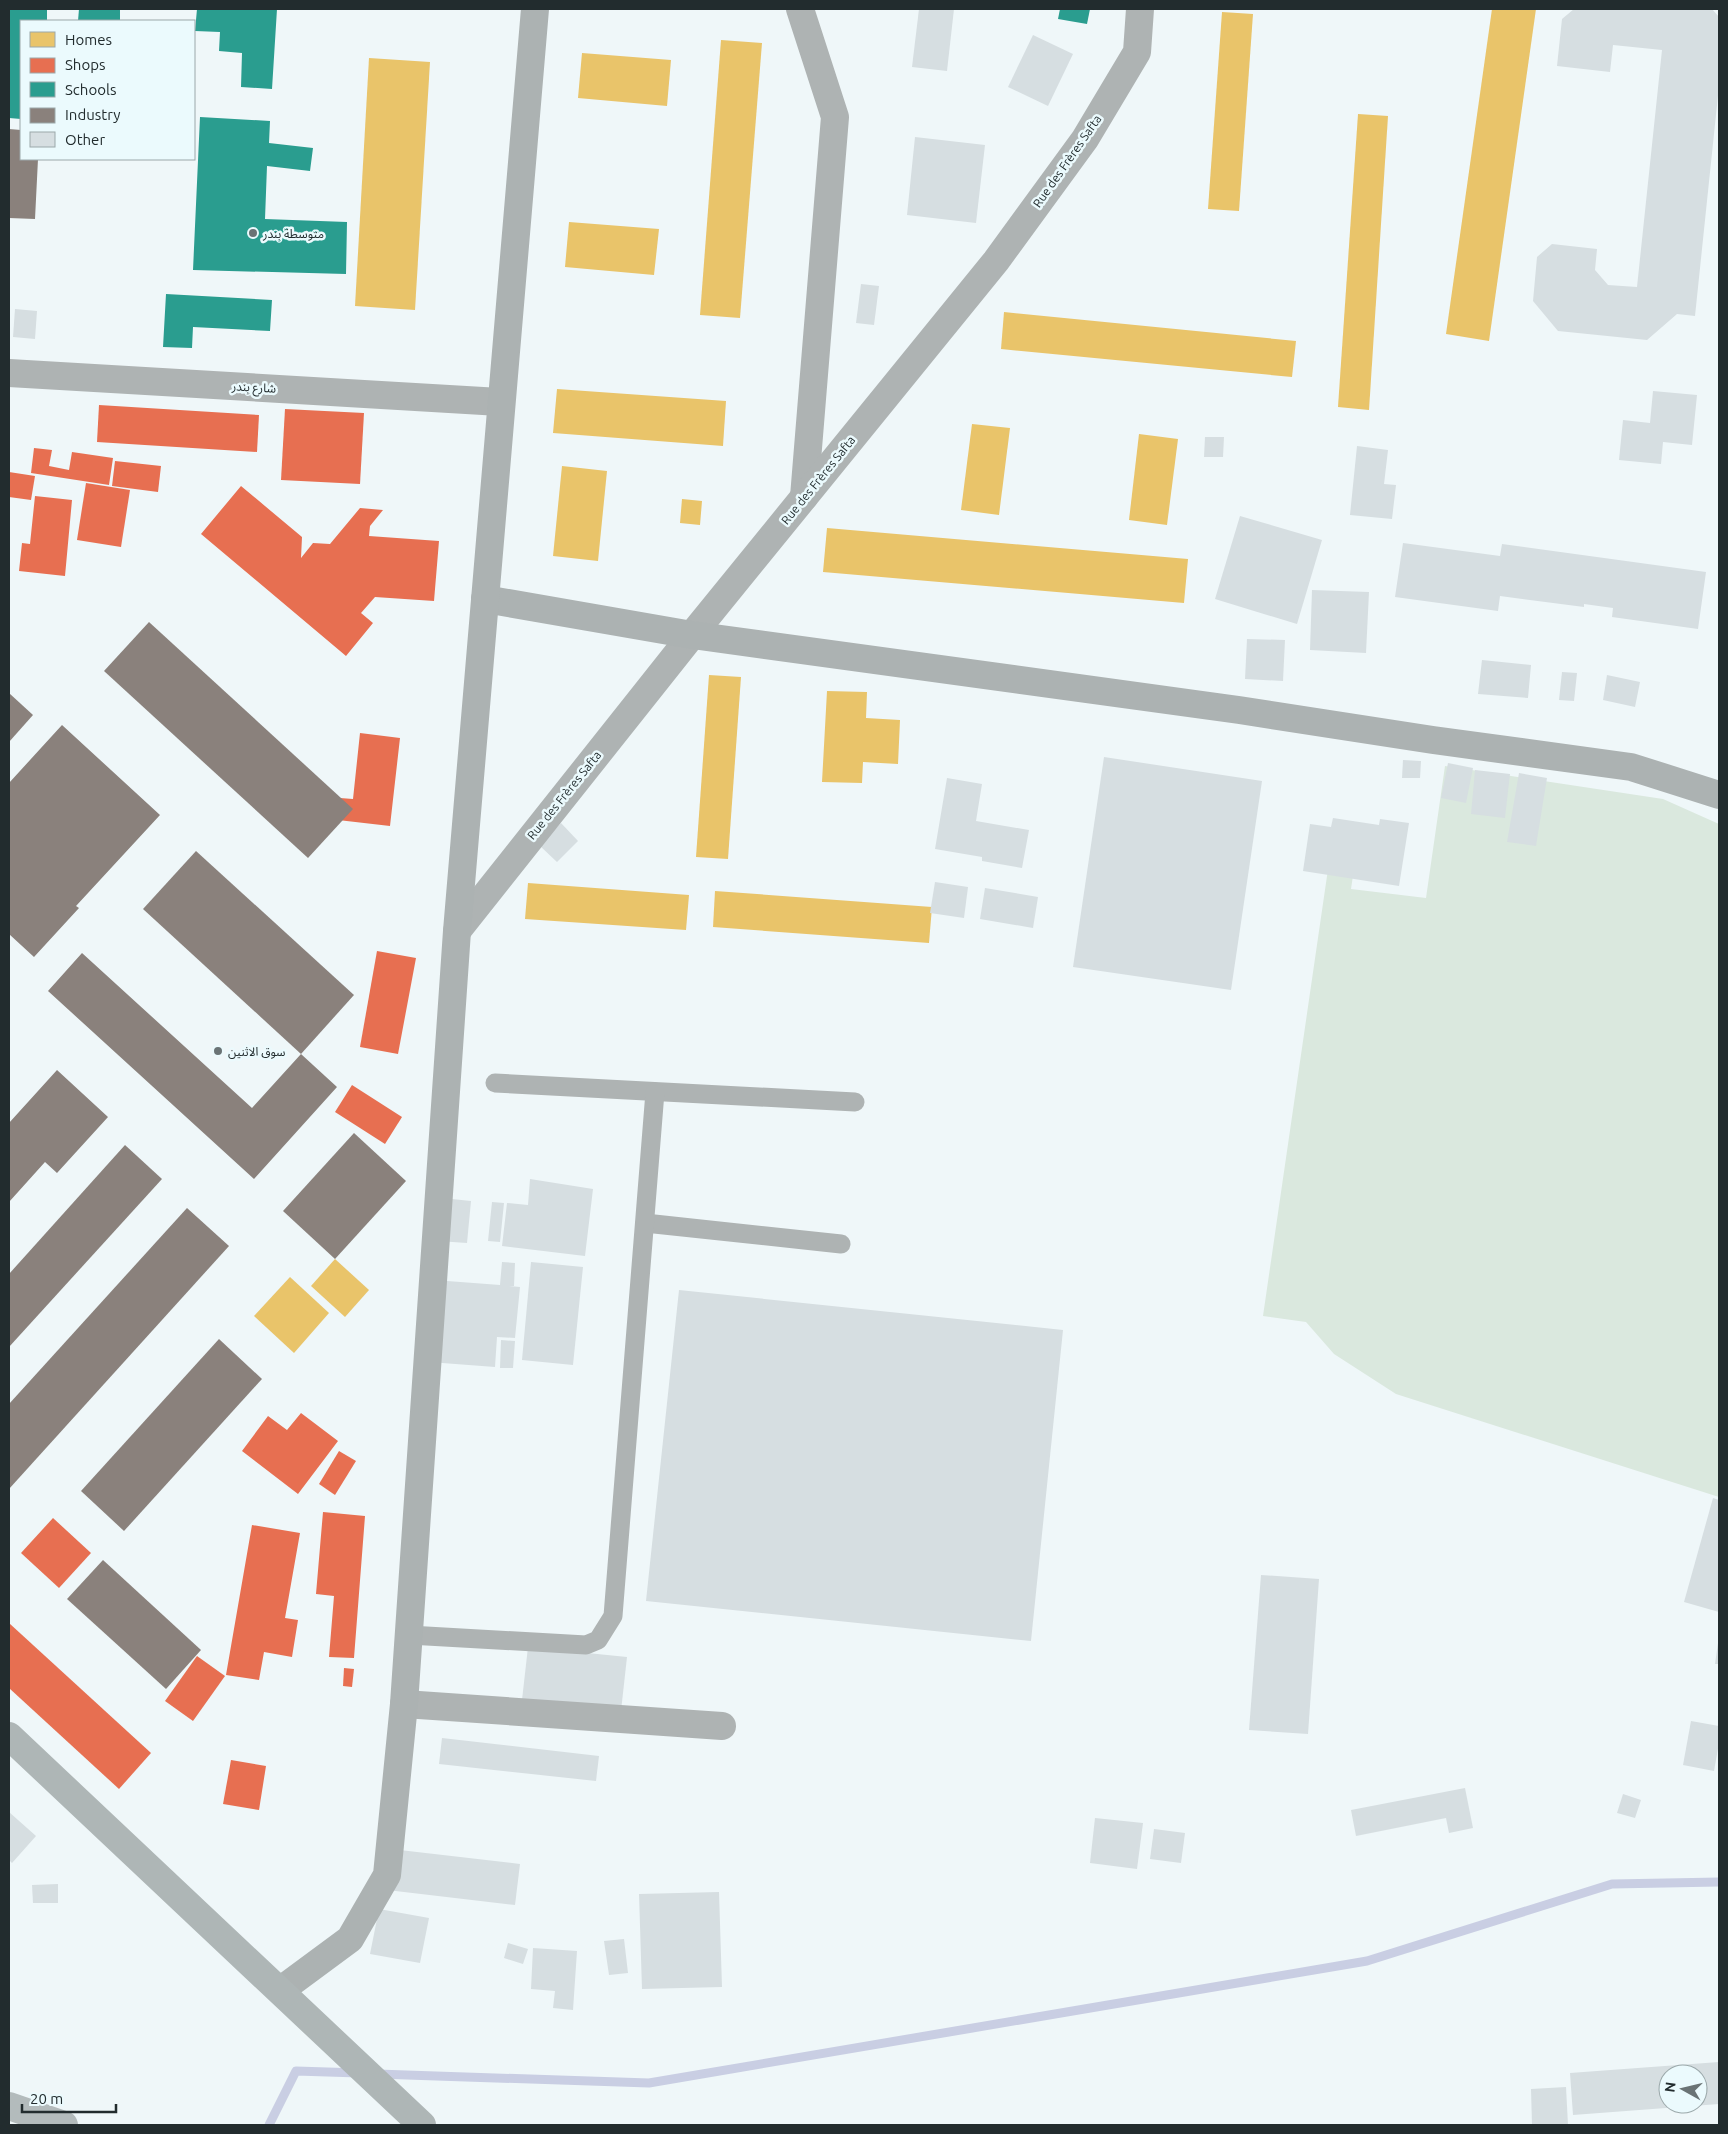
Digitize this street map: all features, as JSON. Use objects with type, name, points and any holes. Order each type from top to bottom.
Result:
[{"type":"highway","points":[[9,2106],[64,2125]]},
{"type":"main road","points":[[281,1990],[350,1939],[387,1875],[404,1704],[456,931],[535,9]]},
{"type":"main road","points":[[485,599],[692,635],[1219,707],[1433,740],[1631,767],[1719,795]]},
{"type":"main road","points":[[9,1736],[281,1990],[422,2125]]},
{"type":"street","points":[[800,9],[835,117],[804,498]]},
{"type":"street","name":"Rue des Frères Safta","points":[[456,931],[692,635],[996,261],[1085,139],[1137,52],[1140,9]]},
{"type":"street","name":"شارع بندر","points":[[9,373],[500,402]]},
{"type":"street","points":[[404,1704],[722,1726]]},
{"type":"lane","points":[[495,1083],[855,1102]]},
{"type":"lane","points":[[409,1635],[586,1645],[598,1640],[613,1616],[655,1092]]},
{"type":"lane","points":[[645,1223],[841,1244]]},
{"type":"shaded area","points":[[1445,766],[1663,799],[1719,824],[1719,1497],[1396,1394],[1334,1354],[1306,1322],[1263,1316],[1334,828],[1359,835],[1351,889],[1426,898]]},
{"type":"building: Homes","points":[[1492,9],[1536,9],[1489,341],[1446,334]]},
{"type":"building: Homes","points":[[1222,12],[1253,14],[1239,211],[1208,209]]},
{"type":"building: Homes","points":[[721,40],[762,43],[740,318],[700,315]]},
{"type":"building: Homes","points":[[582,53],[671,60],[667,106],[578,98]]},
{"type":"building: Homes","points":[[369,58],[430,62],[415,310],[355,306]]},
{"type":"building: Homes","points":[[1358,114],[1388,116],[1369,410],[1338,407]]},
{"type":"building: Homes","points":[[569,222],[659,229],[654,275],[565,267]]},
{"type":"building: Homes","points":[[1004,312],[1296,341],[1292,377],[1001,349]]},
{"type":"building: Homes","points":[[557,389],[726,401],[723,446],[553,433]]},
{"type":"building: Homes","points":[[972,424],[1010,428],[999,515],[961,510]]},
{"type":"building: Homes","points":[[1139,434],[1178,439],[1167,525],[1129,520]]},
{"type":"building: Homes","points":[[562,466],[607,471],[598,561],[553,556]]},
{"type":"building: Homes","points":[[682,499],[702,501],[700,525],[680,523]]},
{"type":"building: Homes","points":[[827,528],[1188,559],[1184,603],[823,572]]},
{"type":"building: Homes","points":[[709,675],[741,677],[728,859],[696,857]]},
{"type":"building: Homes","points":[[827,691],[867,692],[866,718],[900,720],[898,764],[863,762],[862,783],[822,782]]},
{"type":"building: Homes","points":[[528,883],[689,895],[686,930],[525,919]]},
{"type":"building: Homes","points":[[715,891],[932,907],[929,943],[713,927]]},
{"type":"building: Homes","points":[[335,1259],[369,1290],[345,1317],[311,1286]]},
{"type":"building: Homes","points":[[290,1277],[329,1313],[294,1353],[254,1316]]},
{"type":"building: Shops","points":[[99,405],[259,415],[257,452],[97,442]]},
{"type":"building: Shops","points":[[285,409],[364,413],[360,484],[281,480]]},
{"type":"building: Shops","points":[[34,448],[52,450],[49,466],[69,470],[72,452],[113,458],[109,485],[31,473]]},
{"type":"building: Shops","points":[[115,461],[161,466],[158,492],[112,486]]},
{"type":"building: Shops","points":[[9,472],[35,476],[31,500],[9,497]]},
{"type":"building: Shops","points":[[86,483],[130,490],[121,547],[77,540]]},
{"type":"building: Shops","points":[[241,486],[302,537],[301,558],[313,543],[330,544],[360,508],[383,510],[370,526],[369,536],[439,541],[434,601],[375,597],[361,613],[373,623],[346,656],[201,534]]},
{"type":"building: Shops","points":[[35,496],[72,500],[65,576],[19,571],[22,543],[30,544]]},
{"type":"building: Shops","points":[[360,733],[400,738],[390,826],[338,820],[340,798],[353,799]]},
{"type":"building: Shops","points":[[377,951],[416,958],[398,1054],[360,1047]]},
{"type":"building: Shops","points":[[352,1085],[402,1117],[385,1144],[335,1112]]},
{"type":"building: Shops","points":[[301,1413],[338,1441],[298,1494],[242,1451],[268,1416],[287,1430]]},
{"type":"building: Shops","points":[[339,1451],[356,1461],[335,1495],[319,1484]]},
{"type":"building: Shops","points":[[323,1512],[365,1516],[354,1658],[329,1657],[334,1596],[316,1594]]},
{"type":"building: Shops","points":[[53,1518],[91,1553],[59,1588],[21,1553]]},
{"type":"building: Shops","points":[[252,1525],[300,1533],[285,1618],[298,1620],[292,1657],[264,1652],[259,1680],[226,1675]]},
{"type":"building: Shops","points":[[9,1623],[151,1753],[119,1789],[9,1688]]},
{"type":"building: Shops","points":[[197,1656],[225,1676],[193,1721],[165,1701]]},
{"type":"building: Shops","points":[[344,1668],[354,1669],[352,1687],[343,1686]]},
{"type":"building: Shops","points":[[231,1760],[266,1766],[259,1810],[223,1804]]},
{"type":"building: Schools","points":[[9,9],[47,9],[47,20],[20,20],[20,119],[9,118]]},
{"type":"building: Schools","points":[[79,9],[120,9],[120,20],[78,20]]},
{"type":"building: Schools","points":[[197,9],[277,9],[272,89],[241,87],[242,53],[219,51],[220,32],[195,31]]},
{"type":"building: Schools","points":[[1060,9],[1090,9],[1087,24],[1058,19]]},
{"type":"building: Schools","points":[[200,117],[270,121],[269,143],[313,148],[310,171],[267,166],[265,219],[347,222],[346,274],[193,270]]},
{"type":"building: Schools","points":[[166,294],[272,300],[270,331],[193,327],[192,348],[163,347]]},
{"type":"building: Industry","points":[[9,129],[20,130],[20,160],[38,160],[35,219],[9,218]]},
{"type":"building: Industry","points":[[149,622],[353,809],[308,858],[104,671]]},
{"type":"building: Industry","points":[[9,693],[33,715],[9,742]]},
{"type":"building: Industry","points":[[62,725],[160,815],[76,906],[79,908],[34,957],[9,934],[9,783]]},
{"type":"building: Industry","points":[[196,851],[354,995],[301,1054],[143,909]]},
{"type":"building: Industry","points":[[82,953],[252,1108],[301,1054],[337,1087],[254,1179],[48,991]]},
{"type":"building: Industry","points":[[57,1070],[108,1117],[57,1173],[45,1162],[9,1202],[9,1123]]},
{"type":"building: Industry","points":[[354,1133],[406,1181],[335,1259],[283,1211]]},
{"type":"building: Industry","points":[[125,1145],[162,1179],[9,1347],[9,1274]]},
{"type":"building: Industry","points":[[187,1208],[229,1246],[9,1489],[9,1404]]},
{"type":"building: Industry","points":[[219,1339],[262,1379],[124,1531],[81,1491]]},
{"type":"building: Industry","points":[[103,1560],[201,1650],[166,1689],[67,1599]]},
{"type":"building: Other","points":[[919,9],[954,9],[947,71],[912,67]]},
{"type":"building: Other","points":[[1574,9],[1712,9],[1719,17],[1719,86],[1695,316],[1677,314],[1647,340],[1558,331],[1533,301],[1537,257],[1552,244],[1597,249],[1595,270],[1608,285],[1637,287],[1662,50],[1613,45],[1610,72],[1557,66],[1562,19]]},
{"type":"building: Other","points":[[1033,35],[1073,54],[1048,106],[1008,87]]},
{"type":"building: Other","points":[[915,137],[985,145],[976,223],[907,215]]},
{"type":"building: Other","points":[[861,284],[879,286],[874,325],[856,323]]},
{"type":"building: Other","points":[[15,309],[37,311],[35,339],[13,337]]},
{"type":"building: Other","points":[[1653,391],[1697,395],[1692,445],[1663,442],[1661,464],[1619,460],[1623,420],[1650,423]]},
{"type":"building: Other","points":[[1205,437],[1224,437],[1223,457],[1204,457]]},
{"type":"building: Other","points":[[1357,446],[1388,450],[1384,484],[1396,485],[1392,519],[1350,515]]},
{"type":"building: Other","points":[[1240,516],[1322,540],[1297,624],[1215,599]]},
{"type":"building: Other","points":[[1403,543],[1500,556],[1502,544],[1706,572],[1698,629],[1612,617],[1613,608],[1584,604],[1584,607],[1500,596],[1498,611],[1395,597]]},
{"type":"building: Other","points":[[1312,590],[1369,592],[1366,653],[1310,650]]},
{"type":"building: Other","points":[[1247,639],[1285,640],[1283,681],[1245,679]]},
{"type":"building: Other","points":[[1482,660],[1531,665],[1528,698],[1478,694]]},
{"type":"building: Other","points":[[1562,672],[1577,673],[1574,701],[1559,700]]},
{"type":"building: Other","points":[[1607,675],[1640,682],[1635,707],[1603,700]]},
{"type":"building: Other","points":[[1104,757],[1262,781],[1231,990],[1073,967]]},
{"type":"building: Other","points":[[1403,760],[1421,761],[1420,778],[1402,778]]},
{"type":"building: Other","points":[[1448,763],[1473,768],[1466,803],[1441,798]]},
{"type":"building: Other","points":[[1475,770],[1510,774],[1505,818],[1471,814]]},
{"type":"building: Other","points":[[1519,773],[1547,778],[1536,846],[1507,842]]},
{"type":"building: Other","points":[[947,778],[982,784],[976,821],[1029,830],[1022,868],[982,861],[982,857],[935,849]]},
{"type":"building: Other","points":[[1333,818],[1379,825],[1380,819],[1409,823],[1399,886],[1303,871],[1310,824],[1331,827]]},
{"type":"building: Other","points":[[561,823],[578,841],[557,862],[539,845]]},
{"type":"building: Other","points":[[935,882],[968,887],[964,918],[930,913]]},
{"type":"building: Other","points":[[985,888],[1038,897],[1033,928],[980,919]]},
{"type":"building: Other","points":[[530,1179],[593,1189],[585,1256],[502,1246],[507,1203],[528,1205]]},
{"type":"building: Other","points":[[442,1198],[471,1201],[467,1243],[438,1241]]},
{"type":"building: Other","points":[[492,1202],[504,1203],[500,1242],[488,1241]]},
{"type":"building: Other","points":[[502,1262],[515,1263],[514,1286],[509,1286],[520,1287],[515,1338],[497,1337],[495,1367],[429,1362],[434,1280],[500,1285]]},
{"type":"building: Other","points":[[531,1262],[583,1267],[573,1365],[522,1360]]},
{"type":"building: Other","points":[[679,1290],[1063,1330],[1031,1641],[646,1601]]},
{"type":"building: Other","points":[[501,1340],[515,1341],[513,1368],[500,1368]]},
{"type":"building: Other","points":[[1713,1498],[1719,1500],[1719,1612],[1684,1602]]},
{"type":"building: Other","points":[[1261,1575],[1319,1579],[1308,1734],[1249,1730]]},
{"type":"building: Other","points":[[1718,1643],[1719,1664],[1715,1664]]},
{"type":"building: Other","points":[[528,1647],[627,1657],[621,1711],[522,1700]]},
{"type":"building: Other","points":[[1691,1721],[1719,1726],[1719,1743],[1714,1771],[1683,1765]]},
{"type":"building: Other","points":[[442,1738],[599,1756],[596,1781],[439,1764]]},
{"type":"building: Other","points":[[1465,1788],[1473,1828],[1449,1833],[1446,1818],[1356,1836],[1351,1810]]},
{"type":"building: Other","points":[[1623,1794],[1641,1800],[1635,1818],[1617,1813]]},
{"type":"building: Other","points":[[9,1812],[36,1836],[12,1863],[9,1860]]},
{"type":"building: Other","points":[[1095,1818],[1143,1823],[1137,1869],[1090,1863]]},
{"type":"building: Other","points":[[1154,1829],[1185,1833],[1181,1863],[1150,1859]]},
{"type":"building: Other","points":[[391,1849],[520,1864],[515,1905],[387,1890]]},
{"type":"building: Other","points":[[58,1884],[58,1903],[33,1903],[32,1885]]},
{"type":"building: Other","points":[[719,1892],[722,1987],[642,1989],[639,1894]]},
{"type":"building: Other","points":[[379,1909],[429,1918],[420,1963],[370,1954]]},
{"type":"building: Other","points":[[624,1939],[628,1973],[609,1975],[604,1941]]},
{"type":"building: Other","points":[[508,1943],[528,1949],[523,1964],[504,1958]]},
{"type":"building: Other","points":[[533,1948],[577,1951],[573,2010],[553,2008],[555,1991],[531,1989]]},
{"type":"building: Other","points":[[1719,2062],[1719,2104],[1708,2105],[1708,2064],[1692,2064]]},
{"type":"building: Other","points":[[1658,2067],[1658,2109],[1573,2115],[1570,2073]]},
{"type":"building: Other","points":[[1566,2087],[1568,2125],[1532,2125],[1531,2089]]},
{"type":"waterway","points":[[377,2074],[649,2083],[1367,1961],[1612,1884],[1719,1882]]},
{"type":"waterway","points":[[269,2125],[296,2071],[359,2073]]},
{"type":"place","name":"متوسطة بندر","points":[[253,233]]},
{"type":"place","name":"ﺳﻮق اﻻﺛﻨﻴﻦ","points":[[218,1051]]}]
